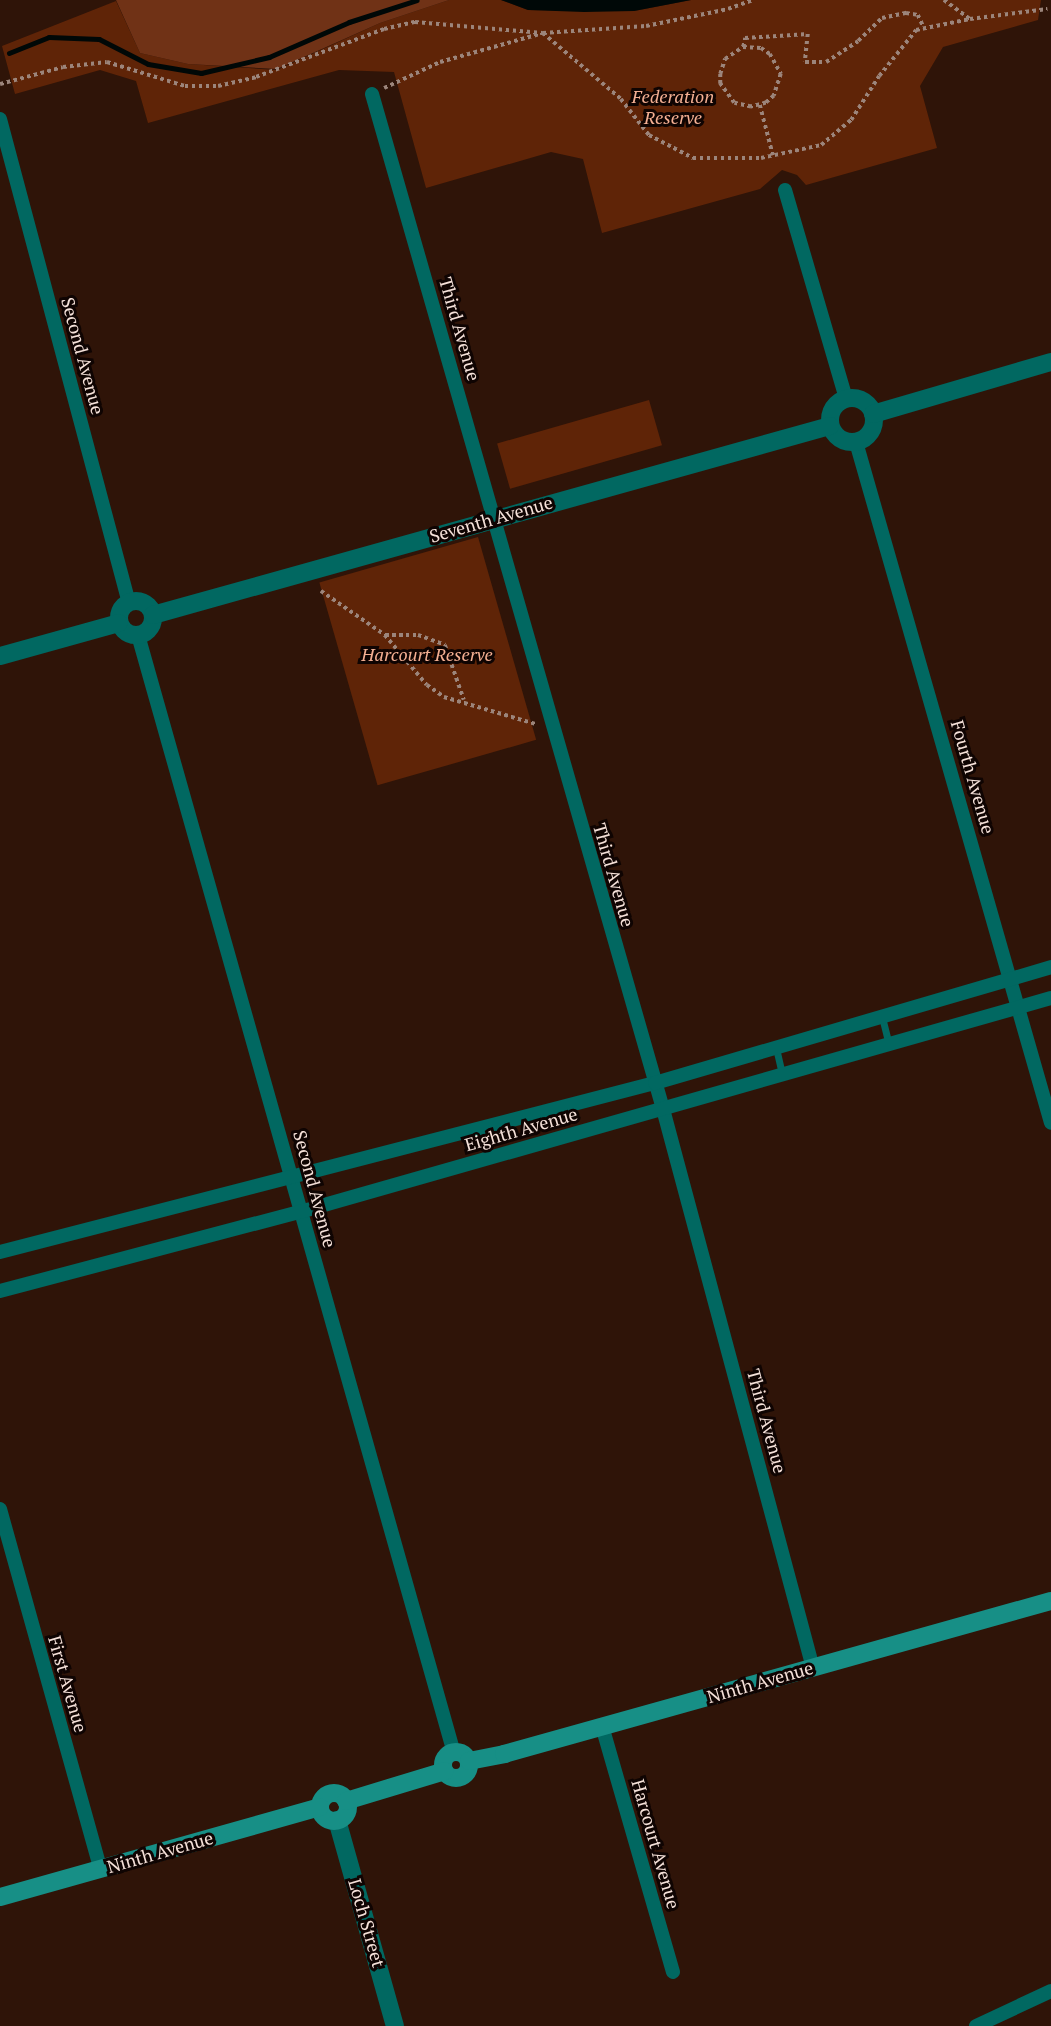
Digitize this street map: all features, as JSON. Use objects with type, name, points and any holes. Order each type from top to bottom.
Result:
[{"type":"main road","name":"Ninth Avenue","points":[[346,1801],[445,1771],[451,1777],[460,1777],[468,1771],[461,1757],[602,1726],[1051,1601]]},
{"type":"main road","points":[[330,1794],[339,1795],[346,1801],[346,1813],[337,1820],[325,1818],[320,1807],[323,1799],[330,1794]]},
{"type":"main road","name":"Ninth Avenue","points":[[0,1897],[320,1807]]},
{"type":"street","name":"Third Avenue","points":[[372,94],[663,1109],[813,1668]]},
{"type":"street","name":"Second Avenue","points":[[0,119],[125,578],[129,603]]},
{"type":"street","points":[[785,190],[846,399]]},
{"type":"street","points":[[873,414],[1051,362]]},
{"type":"street","points":[[846,399],[859,399],[873,414],[868,435],[856,442],[837,437],[830,426],[834,406],[846,399]]},
{"type":"street","name":"Seventh Avenue","points":[[153,615],[830,426]]},
{"type":"street","name":"Fourth Avenue","points":[[856,442],[1020,1007],[1051,1123]]},
{"type":"street","points":[[142,602],[153,615],[149,630],[138,635],[128,634],[119,623],[121,611],[129,603],[142,602]]},
{"type":"street","points":[[0,656],[119,623]]},
{"type":"street","name":"Second Avenue","points":[[138,635],[301,1211],[461,1757]]},
{"type":"street","name":"Eighth Avenue","points":[[0,1252],[655,1083],[1051,967]]},
{"type":"street","name":"Eighth Avenue","points":[[0,1291],[301,1211],[1051,998]]},
{"type":"street","name":"First Avenue","points":[[0,1509],[100,1868]]},
{"type":"street","name":"Harcourt Avenue","points":[[602,1726],[673,1972]]},
{"type":"street","name":"Loch Street","points":[[337,1820],[395,2026]]},
{"type":"street","points":[[976,2026],[1051,1991]]},
{"type":"lane","points":[[882,1017],[888,1045]]},
{"type":"lane","points":[[776,1048],[782,1075]]},
{"type":"path","points":[[0,84],[63,67],[107,62],[185,86],[218,86],[256,77],[384,29],[415,22],[543,33],[646,26],[728,9],[753,0]]},
{"type":"path","points":[[944,0],[970,19]]},
{"type":"path","points":[[543,33],[621,99],[649,135],[693,158],[774,155],[821,145],[851,120],[879,76],[916,30],[970,19],[1047,9]]},
{"type":"path","points":[[743,47],[746,38],[808,34],[805,62],[826,62],[858,41],[882,18],[906,13],[919,15],[924,28]]},
{"type":"path","points":[[372,94],[440,62],[543,33]]},
{"type":"path","points":[[743,47],[761,48],[778,64],[779,87],[774,96],[751,107],[734,103],[720,84],[725,59],[743,47]]},
{"type":"path","points":[[760,105],[774,155]]},
{"type":"path","points":[[321,591],[385,635],[427,685],[444,697],[552,729]]},
{"type":"path","points":[[385,635],[418,635],[445,645],[464,701]]},
{"type":"green space","name":"Federation Reserve","points":[[449,0],[501,0],[528,10],[634,11],[691,0],[1041,0],[1038,20],[943,47],[920,86],[937,148],[806,185],[797,175],[782,170],[760,189],[602,233],[583,159],[551,152],[426,188],[394,72],[339,70],[148,123],[136,81],[100,70],[15,94],[2,46],[116,1],[140,53],[188,64],[277,70],[380,23]]},
{"type":"green space","points":[[649,400],[662,445],[510,489],[497,444]]},
{"type":"green space","name":"Harcourt Reserve","points":[[478,537],[536,740],[378,785],[319,582]]},
{"type":"shaded area","points":[[116,0],[449,0],[380,23],[277,69],[188,64],[140,53]]},
{"type":"shaded area","points":[[501,0],[691,0],[634,11],[584,12],[528,10]]},
{"type":"waterway","points":[[9,53],[49,37],[99,39],[148,64],[201,73],[269,57],[349,22],[417,0]]}]
